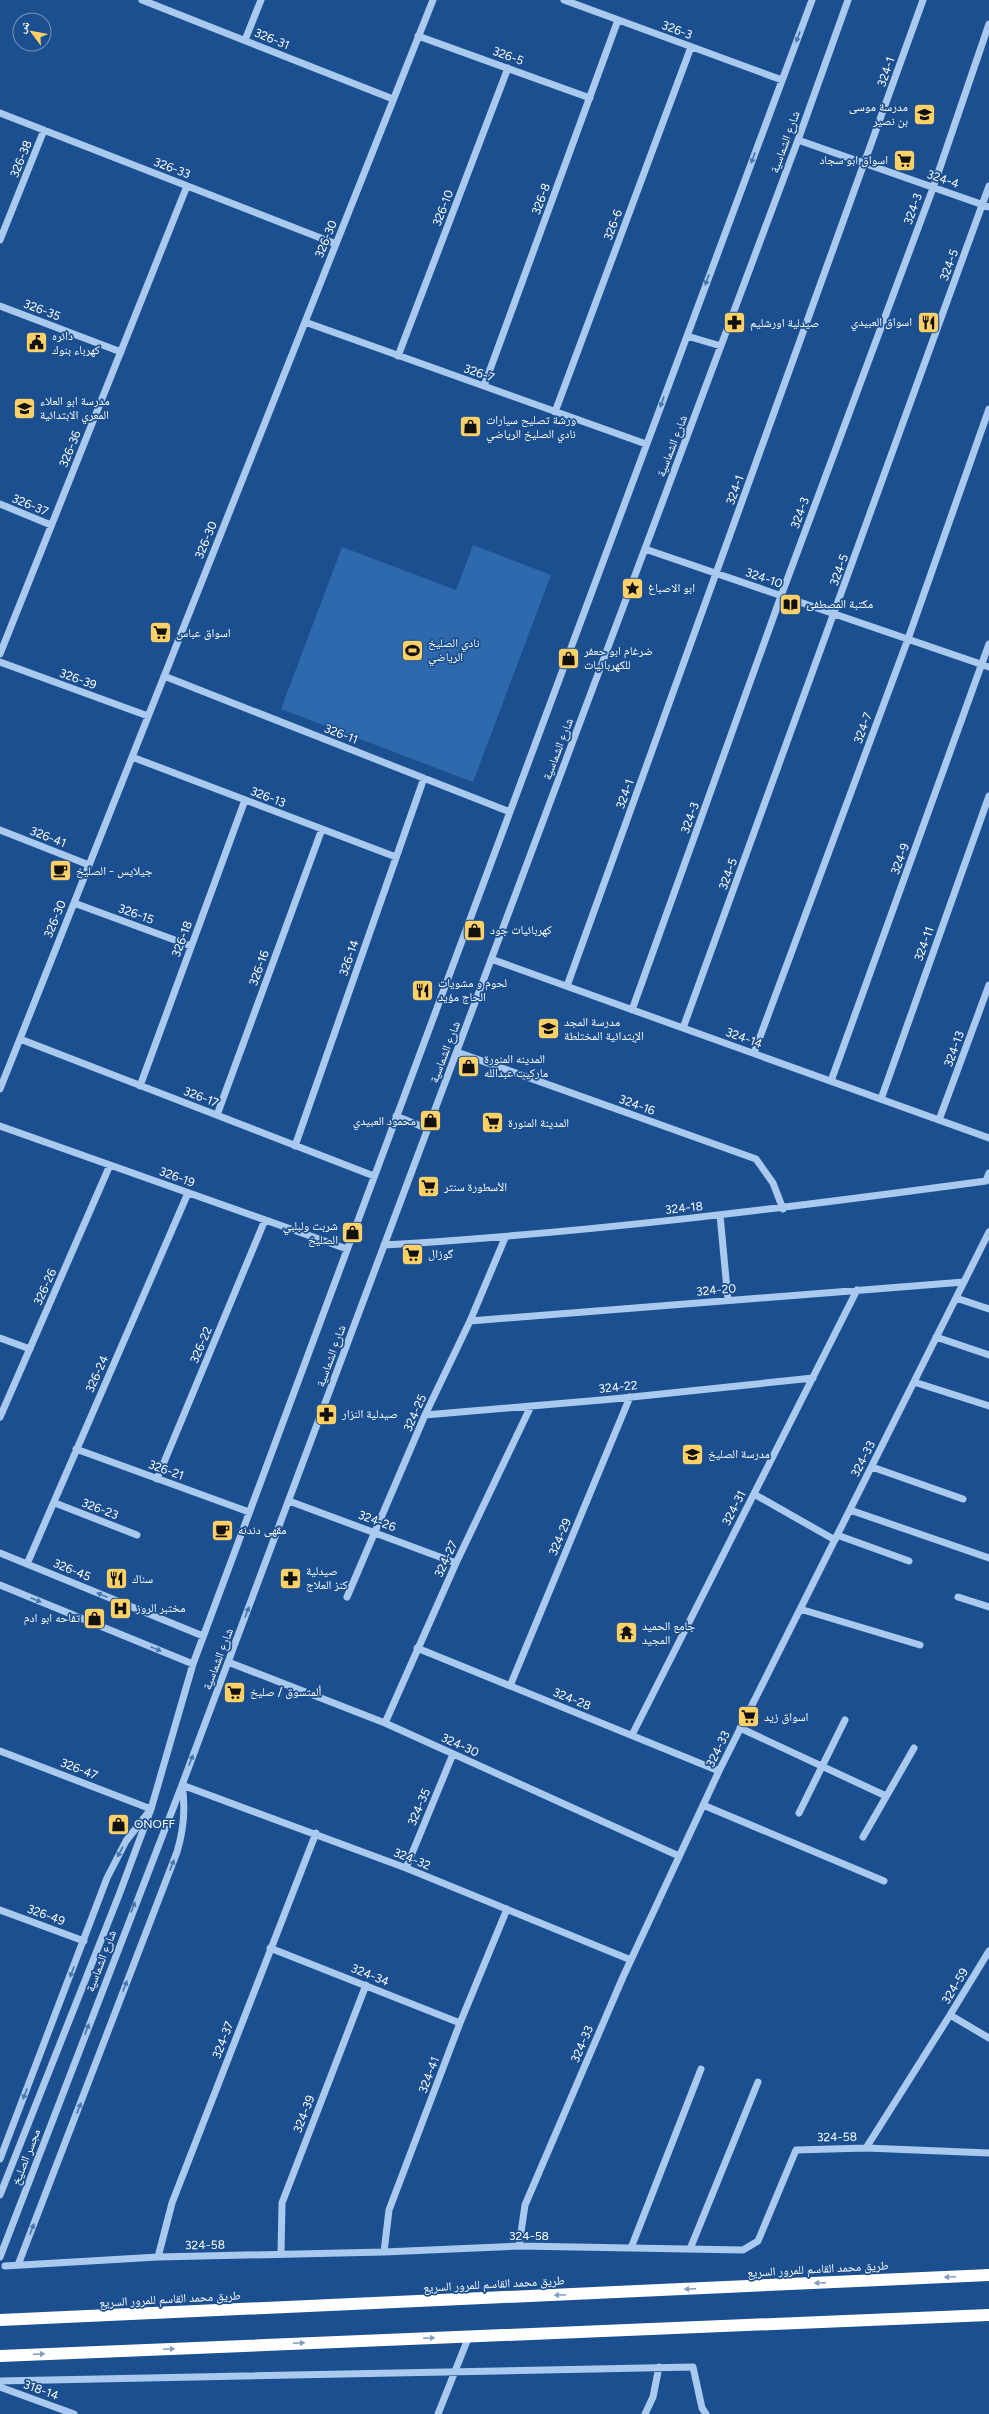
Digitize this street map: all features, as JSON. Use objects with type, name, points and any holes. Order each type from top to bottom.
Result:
[{"type":"highway","name":"طريق محمد القاسم للمرور السريع","points":[[0,2320],[989,2275]]},
{"type":"highway","points":[[0,2356],[989,2315]]},
{"type":"street","name":"326-31","points":[[142,0],[393,99]]},
{"type":"street","points":[[245,40],[261,0]]},
{"type":"street","name":"326-30","points":[[0,1088],[433,0]]},
{"type":"street","name":"326-3","points":[[564,0],[782,80]]},
{"type":"street","name":"شارع الشماسية","points":[[54,2058],[119,1896],[151,1808],[192,1664],[812,0]]},
{"type":"street","name":"شارع الشماسية","points":[[73,2065],[182,1785],[289,1501],[798,140],[848,0]]},
{"type":"street","name":"324-1","points":[[567,986],[923,0]]},
{"type":"street","name":"326-8","points":[[484,386],[618,20]]},
{"type":"street","name":"324-3","points":[[632,1010],[781,596],[933,188],[989,24]]},
{"type":"street","name":"326-5","points":[[418,36],[590,98]]},
{"type":"street","name":"326-6","points":[[555,412],[691,47]]},
{"type":"street","name":"326-10","points":[[398,356],[508,68]]},
{"type":"street","name":"326-33","points":[[0,113],[336,244]]},
{"type":"street","name":"326-38","points":[[0,240],[44,130]]},
{"type":"street","name":"324-4","points":[[798,140],[986,206]]},
{"type":"street","name":"326-36","points":[[0,654],[187,186]]},
{"type":"street","name":"324-5","points":[[683,1028],[986,206],[989,186]]},
{"type":"street","name":"326-35","points":[[0,306],[121,352]]},
{"type":"street","name":"326-7","points":[[304,322],[646,444]]},
{"type":"street","points":[[687,336],[721,346]]},
{"type":"street","name":"324-7","points":[[754,1053],[908,639],[989,409]]},
{"type":"street","name":"326-37","points":[[0,504],[51,525]]},
{"type":"street","name":"324-10","points":[[645,549],[985,666]]},
{"type":"street","name":"324-9","points":[[831,1081],[985,666],[989,644]]},
{"type":"street","name":"326-39","points":[[0,662],[148,716]]},
{"type":"street","name":"326-11","points":[[164,676],[510,812]]},
{"type":"street","name":"326-13","points":[[132,757],[396,857]]},
{"type":"street","name":"326-14","points":[[295,1146],[424,778]]},
{"type":"street","name":"324-11","points":[[880,1099],[989,796]]},
{"type":"street","name":"326-18","points":[[140,1086],[245,800]]},
{"type":"street","name":"326-16","points":[[217,1115],[322,829]]},
{"type":"street","name":"326-41","points":[[0,830],[89,865]]},
{"type":"street","name":"326-15","points":[[74,903],[191,946]]},
{"type":"street","name":"324-14","points":[[491,959],[989,1138]]},
{"type":"street","name":"324-13","points":[[939,1120],[989,985]]},
{"type":"street","name":"326-17","points":[[20,1039],[374,1176]]},
{"type":"street","name":"324-16","points":[[457,1052],[756,1160],[773,1183],[783,1209]]},
{"type":"street","points":[[396,1116],[428,1129]]},
{"type":"street","name":"326-19","points":[[0,1126],[347,1249]]},
{"type":"street","name":"326-26","points":[[0,1418],[110,1165]]},
{"type":"street","points":[[987,1183],[989,1173]]},
{"type":"street","name":"324-18","points":[[384,1245],[505,1238],[783,1209],[987,1183]]},
{"type":"street","name":"326-24","points":[[27,1564],[55,1503],[76,1449],[188,1193]]},
{"type":"street","points":[[720,1215],[728,1300]]},
{"type":"street","name":"326-22","points":[[157,1479],[265,1220]]},
{"type":"street","name":"324-33","points":[[519,2246],[525,2205],[631,1960],[679,1856],[740,1728],[989,1232]]},
{"type":"street","name":"324-25","points":[[347,1597],[425,1415],[470,1321],[505,1238]]},
{"type":"street","name":"324-20","points":[[470,1321],[964,1282]]},
{"type":"street","name":"324-31","points":[[632,1735],[856,1290]]},
{"type":"street","points":[[956,1298],[989,1309]]},
{"type":"street","points":[[936,1337],[989,1355]]},
{"type":"street","points":[[0,1338],[30,1349]]},
{"type":"street","name":"324-22","points":[[425,1415],[630,1397],[813,1378]]},
{"type":"street","points":[[914,1382],[989,1406]]},
{"type":"street","name":"324-29","points":[[510,1686],[630,1397]]},
{"type":"street","name":"324-27","points":[[385,1723],[456,1563],[531,1406]]},
{"type":"street","name":"326-21","points":[[76,1449],[249,1512]]},
{"type":"street","points":[[872,1466],[963,1499]]},
{"type":"street","points":[[754,1494],[836,1538],[909,1562]]},
{"type":"street","name":"324-26","points":[[289,1501],[376,1532],[456,1563]]},
{"type":"street","name":"326-23","points":[[55,1503],[137,1535]]},
{"type":"street","points":[[850,1510],[989,1558]]},
{"type":"street","name":"326-45","points":[[0,1553],[203,1636]]},
{"type":"street","points":[[0,1585],[192,1664]]},
{"type":"street","points":[[958,1597],[989,1607]]},
{"type":"street","points":[[800,1610],[920,1645]]},
{"type":"street","name":"324-28","points":[[417,1648],[719,1771]]},
{"type":"street","name":"324-30","points":[[228,1662],[385,1723],[679,1856]]},
{"type":"street","points":[[799,1813],[845,1720]]},
{"type":"street","points":[[740,1728],[886,1796]]},
{"type":"street","points":[[863,1838],[914,1748]]},
{"type":"street","name":"326-47","points":[[0,1750],[151,1808]]},
{"type":"street","name":"324-35","points":[[406,1868],[453,1754]]},
{"type":"street","points":[[18,2265],[177,1852],[184,1819],[182,1785]]},
{"type":"street","name":"324-32","points":[[182,1785],[316,1833],[406,1868],[631,1960]]},
{"type":"street","points":[[703,1805],[884,1881]]},
{"type":"street","points":[[0,2159],[116,1860],[137,1824],[151,1808]]},
{"type":"street","name":"324-37","points":[[158,2257],[172,2204],[270,1948],[316,1833]]},
{"type":"street","name":"324-41","points":[[384,2252],[389,2210],[460,2023],[507,1909]]},
{"type":"street","name":"326-49","points":[[0,1910],[84,1941]]},
{"type":"street","name":"324-34","points":[[270,1948],[460,2023]]},
{"type":"street","name":"324-59","points":[[989,1951],[950,2015],[989,2038]]},
{"type":"street","name":"324-39","points":[[281,2254],[282,2203],[366,1985]]},
{"type":"street","points":[[866,2148],[950,2015]]},
{"type":"street","name":"مجسر الصليخ","points":[[0,2195],[54,2058]]},
{"type":"street","name":"مجسر الصليخ","points":[[0,2257],[73,2065]]},
{"type":"street","points":[[631,2248],[702,2069]]},
{"type":"street","points":[[690,2249],[758,2082]]},
{"type":"street","name":"324-58","points":[[5,2266],[158,2257],[384,2252],[519,2246],[743,2250],[758,2241],[796,2150],[866,2148],[989,2153]]},
{"type":"street","points":[[438,2414],[469,2336]]},
{"type":"street","points":[[0,2381],[693,2366],[702,2408],[706,2414]]},
{"type":"street","points":[[645,2414],[653,2397],[660,2367]]},
{"type":"street","name":"318-14","points":[[0,2386],[74,2414]]},
{"type":"shaded area","name":"نادي الصليخ الرياضي","points":[[473,545],[551,575],[473,782],[281,709],[342,547],[456,590]]},
{"type":"place","name":"مدرسة موسى بن نصير","points":[[924,114]]},
{"type":"place","name":"اسواق ابو سجاد","points":[[904,160]]},
{"type":"place","name":"اسواق العبيدي","points":[[928,322]]},
{"type":"place","name":"صيدلية اورشليم","points":[[735,323]]},
{"type":"place","name":"دائره كهرباء بنوك","points":[[36,343]]},
{"type":"place","name":"مدرسة ابو العلاء المعري الابتدائية","points":[[25,408]]},
{"type":"place","name":"ورشة تصليح سيارات نادي الصليخ الرياضي","points":[[470,427]]},
{"type":"place","name":"ابو الاصباغ","points":[[633,588]]},
{"type":"place","name":"مكتبة المصطفئ","points":[[790,604]]},
{"type":"place","name":"اسواق عباس","points":[[160,633]]},
{"type":"place","name":"نادي الصليخ الرياضي","points":[[413,650]]},
{"type":"place","name":"ضرغام ابو حعفر للكهربائيات","points":[[568,658]]},
{"type":"place","name":"جيلايس - الصليخ","points":[[61,871]]},
{"type":"place","name":"كهربائيات جود","points":[[474,930]]},
{"type":"place","name":"لحوم و مشويات الحاج مؤيد","points":[[423,990]]},
{"type":"place","name":"مدرسة المجد الإبتدائية المختلطة","points":[[549,1029]]},
{"type":"place","name":"المدينه المنورة ماركيت عبدالله","points":[[468,1066]]},
{"type":"place","name":"محمود العبيدي","points":[[431,1121]]},
{"type":"place","name":"المدينة المنورة","points":[[493,1123]]},
{"type":"place","name":"الأسطورة سنتر","points":[[429,1187]]},
{"type":"place","name":"شربت ولبلبي الصليخ","points":[[353,1233]]},
{"type":"place","name":"گوزال","points":[[412,1254]]},
{"type":"place","name":"صيدلية النزار","points":[[326,1414]]},
{"type":"place","name":"مدرسة الصليخ","points":[[693,1454]]},
{"type":"place","name":"مقهى دندنه","points":[[222,1530]]},
{"type":"place","name":"صيدلية كنز العلاج","points":[[291,1578]]},
{"type":"place","name":"سناك","points":[[117,1579]]},
{"type":"place","name":"مختبر الروز","points":[[121,1608]]},
{"type":"place","name":"تفاحه ابو ادم","points":[[95,1618]]},
{"type":"place","name":"جامع الحميد المجيد","points":[[627,1633]]},
{"type":"place","name":"ألمتسوق / صليخ","points":[[235,1692]]},
{"type":"place","name":"اسواق زيد","points":[[749,1717]]},
{"type":"place","name":"ONOFF","points":[[119,1824]]}]
